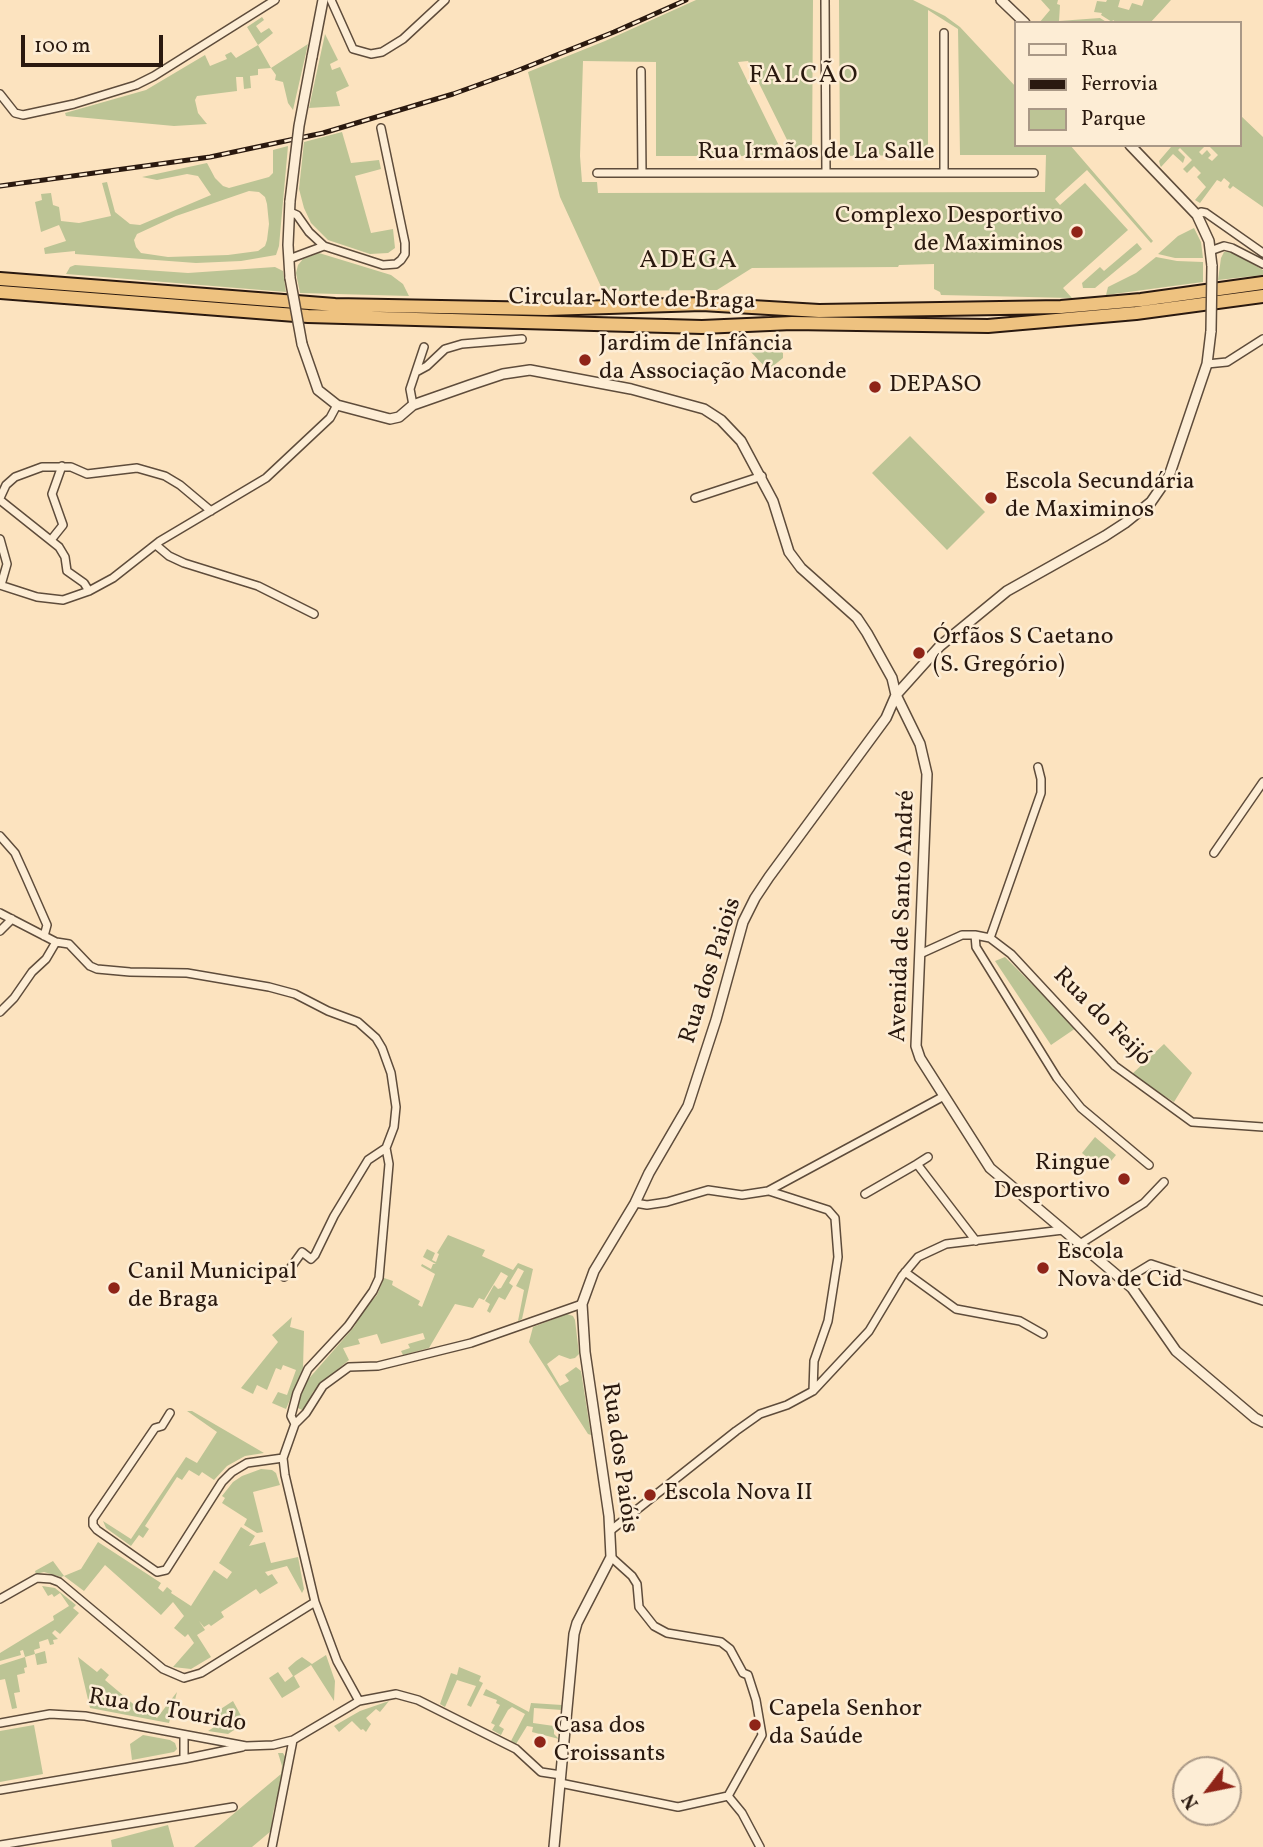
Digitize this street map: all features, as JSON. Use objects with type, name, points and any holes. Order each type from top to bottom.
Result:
[{"type":"highway","name":"Circular Norte de Braga","points":[[0,279],[335,304],[547,309],[702,304],[819,311],[1061,307],[1263,283]]},
{"type":"highway","name":"Circular Norte de Braga","points":[[0,292],[321,317],[702,327],[792,323],[988,326],[1123,314],[1263,296]]},
{"type":"street","points":[[0,94],[18,115],[74,104],[136,85],[275,0]]},
{"type":"street","points":[[0,540],[7,564],[0,585],[37,597],[63,600],[89,591],[113,578],[156,545],[266,478],[330,418],[337,405],[318,390],[302,344],[289,259],[290,201],[299,126],[323,0]]},
{"type":"street","points":[[331,0],[353,49],[372,54],[392,47],[420,25],[445,0]]},
{"type":"street","points":[[825,0],[826,173]]},
{"type":"street","points":[[1001,0],[1023,21]]},
{"type":"street","points":[[944,33],[944,173]]},
{"type":"street","points":[[641,71],[642,173]]},
{"type":"street","points":[[290,212],[297,215],[309,232],[324,246],[383,265],[396,264],[405,254],[405,243],[381,128]]},
{"type":"street","points":[[1132,147],[1196,215],[1206,213],[1263,253]]},
{"type":"street","name":"Rua Irmãos de La Salle","points":[[597,173],[1034,173]]},
{"type":"street","name":"Rua dos Paiois","points":[[635,1203],[688,1106],[716,1020],[743,922],[755,898],[826,796],[886,718],[896,695],[940,646],[1007,591],[1125,523],[1150,502],[1169,476],[1207,364],[1211,331],[1212,266],[1207,234],[1196,215]]},
{"type":"street","points":[[289,259],[324,246]]},
{"type":"street","points":[[1210,251],[1224,246],[1263,264]]},
{"type":"street","points":[[416,372],[427,366],[445,349],[462,344],[522,339]]},
{"type":"street","points":[[1207,364],[1227,362],[1263,339]]},
{"type":"street","points":[[413,405],[410,389],[424,347]]},
{"type":"street","name":"Avenida de Santo André","points":[[337,405],[390,419],[400,417],[413,405],[503,374],[530,370],[631,389],[704,410],[722,420],[741,441],[762,476],[789,552],[801,568],[857,618],[892,678],[896,695],[920,744],[927,774],[916,1046],[920,1058],[990,1168],[1132,1289],[1175,1351],[1263,1422]]},
{"type":"street","points":[[51,540],[63,525],[52,500],[62,466]]},
{"type":"street","points":[[89,591],[84,583],[66,571],[65,557],[51,540],[0,499],[6,485],[15,477],[42,467],[71,467],[87,474],[137,468],[180,485],[211,512]]},
{"type":"street","points":[[695,498],[762,476]]},
{"type":"street","points":[[156,545],[169,556],[184,563],[258,586],[314,614]]},
{"type":"street","points":[[990,938],[1041,793],[1038,767]]},
{"type":"street","points":[[1214,853],[1263,782]]},
{"type":"street","points":[[0,836],[15,853],[25,875],[47,925],[44,936]]},
{"type":"street","points":[[0,913],[56,942],[69,944],[97,969],[187,973],[269,987],[296,995],[358,1022],[376,1038],[387,1058],[396,1107],[394,1128],[386,1148],[389,1164],[379,1278],[373,1292],[348,1326],[308,1370],[291,1416],[295,1424]]},
{"type":"street","points":[[0,931],[12,919]]},
{"type":"street","name":"Rua do Feijó","points":[[920,954],[962,935],[990,938],[1011,954],[1115,1066],[1192,1122],[1263,1127]]},
{"type":"street","points":[[975,935],[976,947],[1057,1078],[1082,1108],[1149,1165]]},
{"type":"street","points":[[0,1012],[46,959],[56,942]]},
{"type":"street","points":[[635,1203],[647,1205],[667,1202],[708,1190],[742,1195],[768,1191],[944,1096]]},
{"type":"street","points":[[284,1277],[302,1252],[312,1259],[368,1160],[386,1148]]},
{"type":"street","points":[[865,1194],[928,1157]]},
{"type":"street","points":[[918,1164],[976,1241]]},
{"type":"street","points":[[1080,1244],[1144,1203],[1164,1182]]},
{"type":"street","points":[[768,1191],[828,1210],[835,1218],[838,1257],[828,1321],[814,1362],[813,1391]]},
{"type":"street","name":"Rua dos Paióis","points":[[554,1847],[574,1634],[611,1557],[610,1531],[585,1352],[582,1304],[594,1271],[635,1203]]},
{"type":"street","points":[[610,1531],[736,1431],[761,1414],[787,1405],[813,1391],[869,1331],[905,1272],[918,1257],[946,1244],[1063,1230]]},
{"type":"street","points":[[1123,1281],[1151,1264],[1263,1301]]},
{"type":"street","points":[[905,1272],[956,1309],[1020,1321],[1043,1334]]},
{"type":"street","points":[[359,1701],[337,1661],[315,1602],[283,1458],[295,1424],[306,1413],[323,1386],[349,1367],[378,1366],[471,1343],[582,1304]]},
{"type":"street","points":[[170,1413],[162,1426],[155,1428],[93,1519],[93,1525],[157,1572],[166,1570],[222,1482],[232,1472],[247,1463],[283,1458]]},
{"type":"street","points":[[611,1557],[637,1584],[639,1607],[654,1626],[667,1633],[721,1642],[730,1649],[743,1673],[748,1675],[756,1700],[762,1735],[728,1796],[742,1813],[760,1847]]},
{"type":"street","points":[[0,1599],[37,1578],[59,1582],[163,1670],[184,1678],[201,1673],[315,1602]]},
{"type":"street","name":"Rua do Tourido","points":[[0,1723],[50,1714],[85,1716],[246,1746],[273,1745],[293,1740],[359,1701],[396,1694],[418,1700],[516,1749],[541,1772],[560,1779],[678,1807],[728,1796]]},
{"type":"street","points":[[184,1735],[184,1759]]},
{"type":"street","points":[[272,1847],[293,1740]]},
{"type":"street","points":[[0,1790],[246,1746]]},
{"type":"street","points":[[0,1845],[233,1807]]},
{"type":"green space","points":[[696,0],[813,0],[812,156],[795,156],[748,61],[738,62],[784,156],[656,156],[656,62],[583,61],[580,156],[582,182],[597,182],[598,193],[1045,192],[1046,155],[960,155],[958,29],[928,10],[928,155],[840,156],[839,0],[913,0],[960,27],[1014,85],[1014,147],[1072,147],[1153,241],[1151,243],[1087,170],[1055,199],[1060,205],[1085,183],[1128,230],[1063,288],[1072,298],[941,295],[934,289],[934,264],[898,267],[752,268],[717,290],[603,291],[560,197],[528,72]]},
{"type":"green space","points":[[1041,0],[1058,0],[1059,21],[1041,21],[1050,10]]},
{"type":"green space","points":[[1120,0],[1118,7],[1129,10],[1132,3],[1142,6],[1144,0],[1171,0],[1152,21],[1110,21],[1101,15],[1102,13],[1094,12],[1097,1]]},
{"type":"green space","points":[[262,17],[264,20],[256,26],[261,33],[269,28],[273,33],[258,45],[247,27]]},
{"type":"green space","points":[[1100,18],[1105,21],[1059,21]]},
{"type":"green space","points":[[325,34],[338,60],[330,64],[332,70],[340,67],[349,86],[336,92],[340,106],[309,108]]},
{"type":"green space","points":[[308,44],[293,110],[288,103],[283,82],[275,80],[276,75],[271,68]]},
{"type":"green space","points":[[258,45],[271,68],[258,69],[258,75],[250,76],[251,88],[244,89],[243,77],[236,77],[237,91],[197,96],[195,100],[198,113],[207,124],[174,126],[66,116],[65,113],[146,90],[205,55],[210,66],[227,59],[225,55],[231,52],[236,58]]},
{"type":"green space","points":[[1242,117],[1263,137],[1263,207],[1233,186],[1230,189],[1230,183],[1224,178],[1221,182],[1217,180],[1200,203],[1195,200],[1206,187],[1197,177],[1201,173],[1194,166],[1187,173],[1183,169],[1192,160],[1180,148],[1178,150],[1185,157],[1183,163],[1173,154],[1161,167],[1159,161],[1171,147],[1204,147],[1199,152],[1202,155],[1207,150],[1211,155],[1208,158],[1212,161],[1218,155],[1210,147],[1242,147]]},
{"type":"green space","points":[[342,132],[351,163],[379,160],[381,169],[355,176],[371,233],[393,229],[395,248],[388,253],[370,254],[328,240],[311,223],[304,208],[299,189],[304,142]]},
{"type":"green space","points":[[288,146],[276,255],[241,261],[196,263],[75,254],[75,251],[45,254],[44,248],[66,241],[59,225],[41,232],[35,202],[42,200],[41,194],[51,193],[53,205],[59,207],[61,221],[79,223],[111,216],[102,183],[107,182],[115,212],[130,224],[140,225],[211,195],[198,176],[187,174],[157,180],[142,177],[207,163],[215,178],[229,188],[269,177],[273,173],[273,150]],"holes":[[[249,191],[259,192],[265,197],[269,224],[265,246],[258,251],[168,257],[141,253],[136,247],[134,240],[137,234],[176,216]]]},
{"type":"green space","points":[[1194,228],[1201,242],[1203,258],[1175,258],[1158,254],[1178,236]]},
{"type":"green space","points":[[1137,243],[1142,249],[1095,288],[1083,288],[1082,283],[1100,267],[1104,271]]},
{"type":"green space","points":[[1230,251],[1263,270],[1263,275],[1218,280],[1221,258],[1224,252]]},
{"type":"green space","points":[[319,253],[391,275],[403,284],[409,296],[300,293],[296,273],[298,265],[303,259]]},
{"type":"green space","points":[[1156,257],[1203,262],[1203,282],[1106,295],[1108,287],[1136,273]]},
{"type":"green space","points":[[75,265],[188,273],[275,267],[283,271],[286,292],[66,274],[70,267]]},
{"type":"green space","points":[[733,340],[765,344],[783,353],[783,358],[768,370],[748,349],[739,347]]},
{"type":"green space","points":[[910,436],[985,512],[947,550],[872,473]]},
{"type":"green space","points":[[1005,957],[1076,1028],[1051,1045],[995,961]]},
{"type":"green space","points":[[1164,1044],[1192,1073],[1174,1102],[1131,1075]]},
{"type":"green space","points":[[1095,1137],[1116,1155],[1103,1171],[1082,1153]]},
{"type":"green space","points":[[448,1235],[485,1250],[482,1256],[513,1270],[518,1263],[533,1269],[522,1319],[518,1321],[524,1290],[516,1286],[524,1271],[518,1268],[509,1283],[513,1286],[505,1300],[499,1297],[490,1313],[487,1311],[490,1304],[485,1301],[494,1285],[498,1289],[501,1288],[508,1276],[501,1272],[484,1300],[479,1298],[473,1308],[455,1304],[429,1348],[403,1355],[401,1351],[410,1348],[408,1344],[425,1339],[423,1333],[381,1344],[377,1334],[358,1339],[360,1344],[343,1348],[349,1360],[313,1392],[304,1411],[298,1408],[305,1383],[354,1327],[377,1295],[384,1278],[393,1281],[392,1285],[420,1301],[418,1305],[422,1307],[435,1274],[421,1266],[422,1264],[431,1269],[433,1264],[436,1264],[423,1257],[427,1249],[435,1253],[432,1260],[436,1262],[437,1253]]},
{"type":"green space","points":[[567,1314],[575,1320],[579,1354],[570,1359],[559,1355],[547,1364],[560,1386],[569,1381],[565,1375],[576,1367],[581,1371],[591,1435],[529,1342],[533,1327]]},
{"type":"green space","points":[[292,1317],[290,1327],[304,1331],[303,1369],[286,1409],[272,1403],[278,1392],[287,1395],[296,1370],[283,1365],[281,1370],[276,1368],[267,1390],[257,1385],[253,1394],[241,1388],[278,1342],[272,1335]]},
{"type":"green space","points":[[187,1411],[192,1411],[264,1453],[245,1456],[227,1466],[214,1480],[202,1472],[199,1476],[189,1470],[182,1480],[177,1477],[145,1526],[149,1529],[143,1538],[139,1535],[131,1546],[106,1528],[103,1521],[131,1539],[186,1457],[197,1463],[217,1432]]},
{"type":"green space","points":[[261,1469],[276,1473],[280,1485],[253,1492],[263,1532],[257,1533],[244,1525],[247,1519],[222,1503],[225,1498],[222,1496],[233,1482]]},
{"type":"green space","points":[[241,1527],[255,1536],[249,1546],[265,1542],[271,1563],[298,1557],[304,1589],[302,1593],[287,1566],[265,1572],[268,1576],[272,1574],[278,1583],[260,1594],[256,1589],[221,1612],[224,1617],[211,1626],[209,1624],[204,1627],[199,1621],[205,1630],[197,1635],[211,1657],[191,1669],[173,1667],[194,1643],[188,1634],[185,1637],[174,1628],[184,1616],[173,1602],[161,1615],[105,1565],[84,1591],[64,1576],[81,1569],[98,1542],[161,1583],[158,1588],[163,1592],[167,1587],[171,1593],[191,1606],[214,1570],[227,1579],[232,1572],[219,1563]]},
{"type":"green space","points":[[53,1561],[64,1576],[44,1572],[36,1574],[35,1571]]},
{"type":"green space","points":[[42,1586],[55,1588],[76,1605],[73,1608],[79,1613],[60,1634],[55,1630],[52,1633],[58,1639],[53,1640],[54,1644],[50,1645],[48,1639],[39,1642],[40,1648],[34,1650],[35,1654],[25,1657],[23,1650],[20,1651],[21,1655],[0,1661],[0,1653],[54,1620],[53,1616],[69,1606],[60,1593],[54,1597],[52,1594],[48,1596]]},
{"type":"green space","points":[[45,1651],[47,1663],[37,1665],[35,1654]]},
{"type":"green space","points":[[326,1655],[335,1681],[334,1701],[311,1665],[294,1676],[300,1687],[282,1698],[269,1678],[278,1672],[285,1682],[293,1676],[288,1668],[302,1657],[312,1664]]},
{"type":"green space","points":[[25,1657],[25,1673],[17,1675],[20,1692],[14,1693],[17,1708],[12,1709],[5,1679],[0,1680],[0,1665]]},
{"type":"green space","points":[[78,1657],[97,1672],[101,1668],[109,1675],[105,1680],[145,1714],[148,1711],[157,1718],[177,1692],[169,1723],[90,1708]]},
{"type":"green space","points":[[459,1667],[481,1676],[479,1681],[483,1683],[471,1707],[467,1705],[476,1686],[457,1680],[445,1707],[440,1704],[451,1673],[457,1675]]},
{"type":"green space","points":[[486,1689],[529,1712],[531,1703],[562,1705],[562,1710],[534,1708],[533,1723],[554,1726],[554,1734],[559,1739],[532,1732],[533,1727],[527,1726],[516,1744],[511,1741],[525,1714],[512,1707],[499,1726],[504,1729],[501,1735],[492,1730],[495,1725],[491,1723],[500,1705],[496,1703],[497,1700],[483,1695]]},
{"type":"green space","points":[[233,1701],[245,1723],[228,1734],[208,1731],[222,1722],[216,1712]]},
{"type":"green space","points":[[389,1701],[380,1712],[376,1709],[366,1718],[371,1724],[366,1732],[352,1721],[339,1732],[334,1726],[360,1711]]},
{"type":"green space","points":[[34,1725],[43,1774],[0,1782],[0,1731]]},
{"type":"green space","points":[[143,1735],[170,1740],[175,1743],[177,1749],[174,1752],[132,1760],[130,1744]]},
{"type":"green space","points":[[278,1753],[283,1753],[287,1760],[271,1831],[252,1847],[194,1847],[281,1774],[282,1766]]},
{"type":"green space","points":[[168,1825],[174,1847],[112,1847],[111,1840]]},
{"type":"railway","points":[[0,186],[210,157],[323,133],[453,94],[514,72],[686,0]]},
{"type":"place","name":"Complexo Desportivo de Maximinos","points":[[1077,232]]},
{"type":"place","name":"Jardim de Infância da Associação Maconde","points":[[585,360]]},
{"type":"place","name":"DEPASO","points":[[875,387]]},
{"type":"place","name":"Escola Secundária de Maximinos","points":[[991,498]]},
{"type":"place","name":"Órfãos S Caetano (S. Gregório)","points":[[919,653]]},
{"type":"place","name":"Ringue Desportivo","points":[[1124,1179]]},
{"type":"place","name":"Escola Nova de Cid","points":[[1043,1268]]},
{"type":"place","name":"Canil Municipal de Braga","points":[[114,1288]]},
{"type":"place","name":"Escola Nova II","points":[[650,1495]]},
{"type":"place","name":"Capela Senhor da Saúde","points":[[755,1725]]},
{"type":"place","name":"Casa dos Croissants","points":[[540,1742]]},
{"type":"district","name":"FALCÃO","points":[[804,77]]},
{"type":"district","name":"ADEGA","points":[[689,262]]}]
